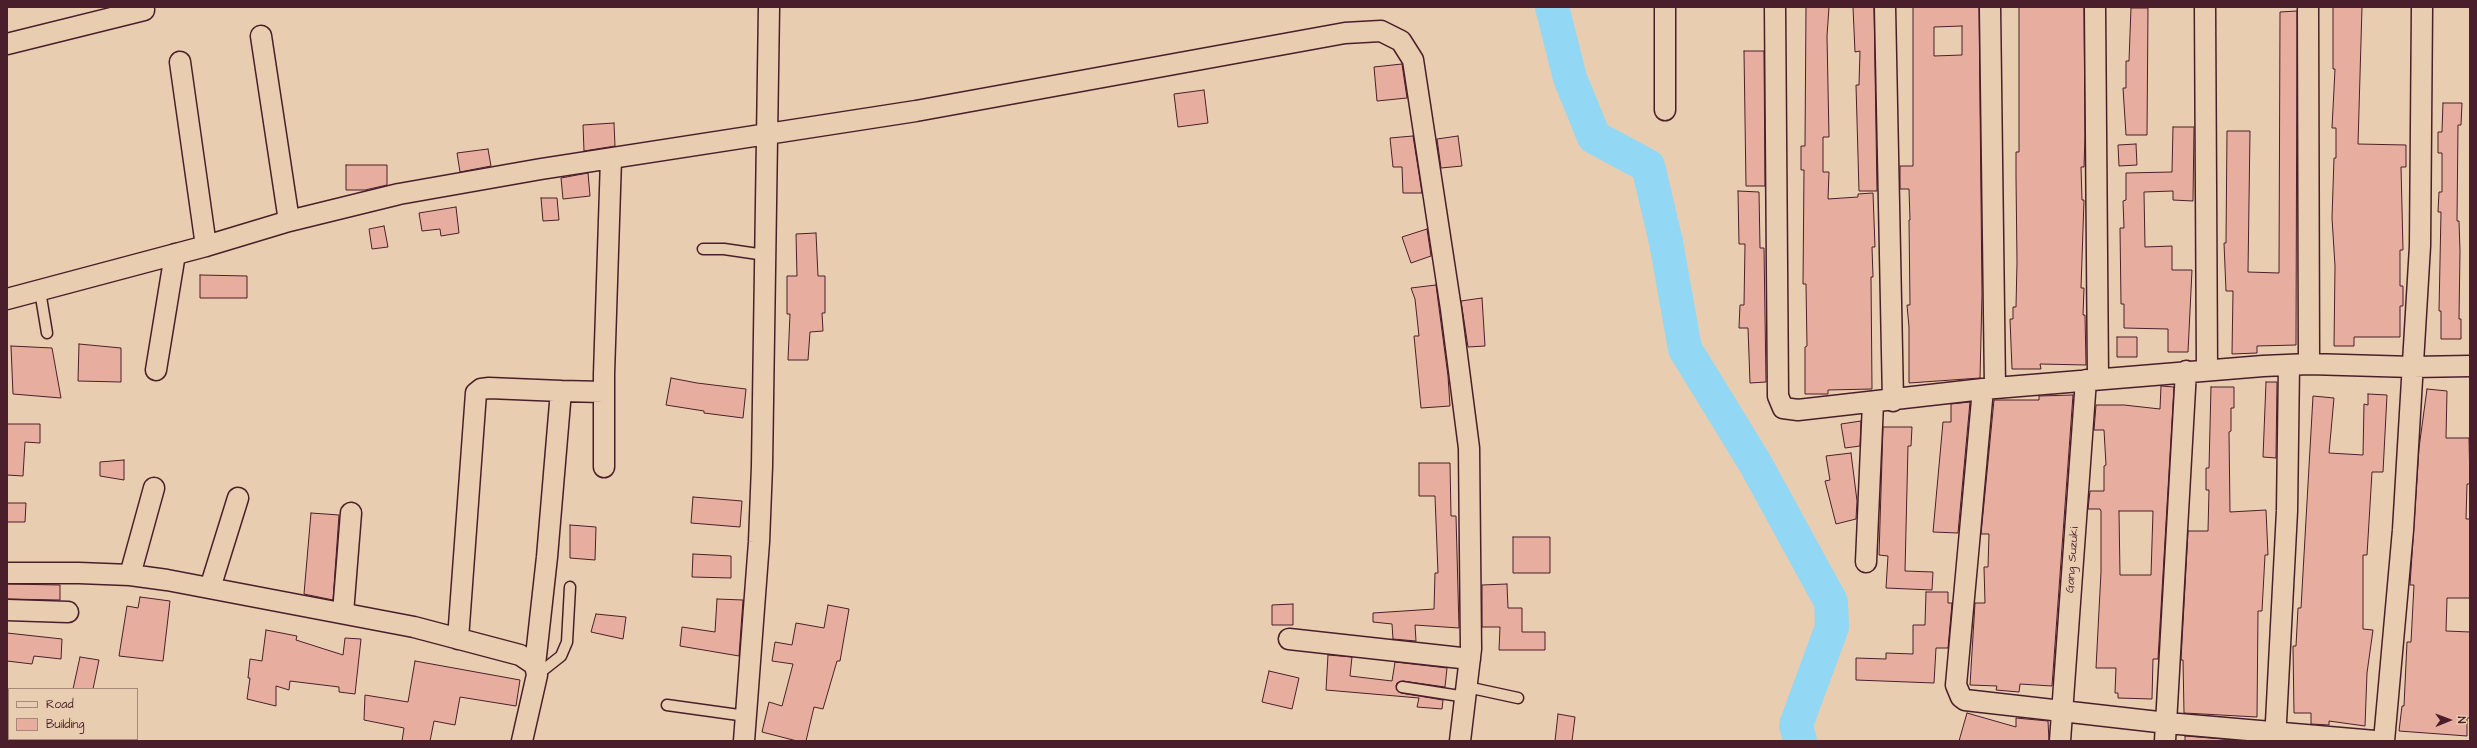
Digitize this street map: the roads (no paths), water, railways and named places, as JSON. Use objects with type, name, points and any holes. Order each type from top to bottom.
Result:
[{"type":"street","points":[[744,741],[759,542],[768,136],[769,7]]},
{"type":"street","points":[[1665,7],[1665,110]]},
{"type":"street","points":[[1775,7],[1776,220],[1780,403],[1783,408],[1798,410],[1893,401],[1989,389],[2186,371],[2309,364],[2413,367],[2470,366]]},
{"type":"street","points":[[1884,7],[1893,401]]},
{"type":"street","points":[[1990,7],[1989,389],[1956,685],[1961,697],[1965,700],[2062,712],[2166,732],[2375,741]]},
{"type":"street","name":"Gang Suzuki","points":[[2060,741],[2092,379],[2095,7]]},
{"type":"street","points":[[2205,7],[2207,370]]},
{"type":"street","points":[[2308,7],[2309,364]]},
{"type":"street","points":[[2384,741],[2403,530],[2420,246],[2422,7]]},
{"type":"street","points":[[7,44],[144,10]]},
{"type":"street","points":[[7,299],[206,246],[289,221],[399,194],[923,110],[1345,33],[1381,31],[1401,42],[1413,60],[1452,309],[1469,448],[1470,658],[1460,741]]},
{"type":"street","points":[[261,36],[289,221]]},
{"type":"street","points":[[180,62],[206,246]]},
{"type":"street","points":[[604,467],[604,392],[611,159]]},
{"type":"street","points":[[156,370],[175,254]]},
{"type":"street","points":[[2275,737],[2287,511],[2289,365]]},
{"type":"street","points":[[2166,732],[2186,371]]},
{"type":"street","points":[[458,639],[476,393],[481,389],[489,388],[604,392]]},
{"type":"street","points":[[522,741],[536,670],[561,391]]},
{"type":"street","points":[[1866,562],[1873,403]]},
{"type":"street","points":[[130,575],[154,488]]},
{"type":"street","points":[[210,588],[238,498]]},
{"type":"street","points":[[343,613],[351,513]]},
{"type":"street","points":[[7,573],[68,572],[130,575],[210,588],[343,613],[458,639],[520,655],[536,670]]},
{"type":"street","points":[[7,610],[68,612]]},
{"type":"street","points":[[1289,639],[1470,658]]},
{"type":"lane","points":[[703,249],[724,249],[765,255]]},
{"type":"lane","points":[[40,291],[47,333]]},
{"type":"lane","points":[[536,670],[561,656],[567,642],[570,587]]},
{"type":"lane","points":[[1402,688],[1466,692],[1518,698]]},
{"type":"lane","points":[[667,705],[746,716]]},
{"type":"waterway","points":[[1552,7],[1570,78],[1594,137],[1648,166],[1666,242],[1685,349],[1755,463],[1831,602],[1832,627],[1796,725],[1800,741]]}]
